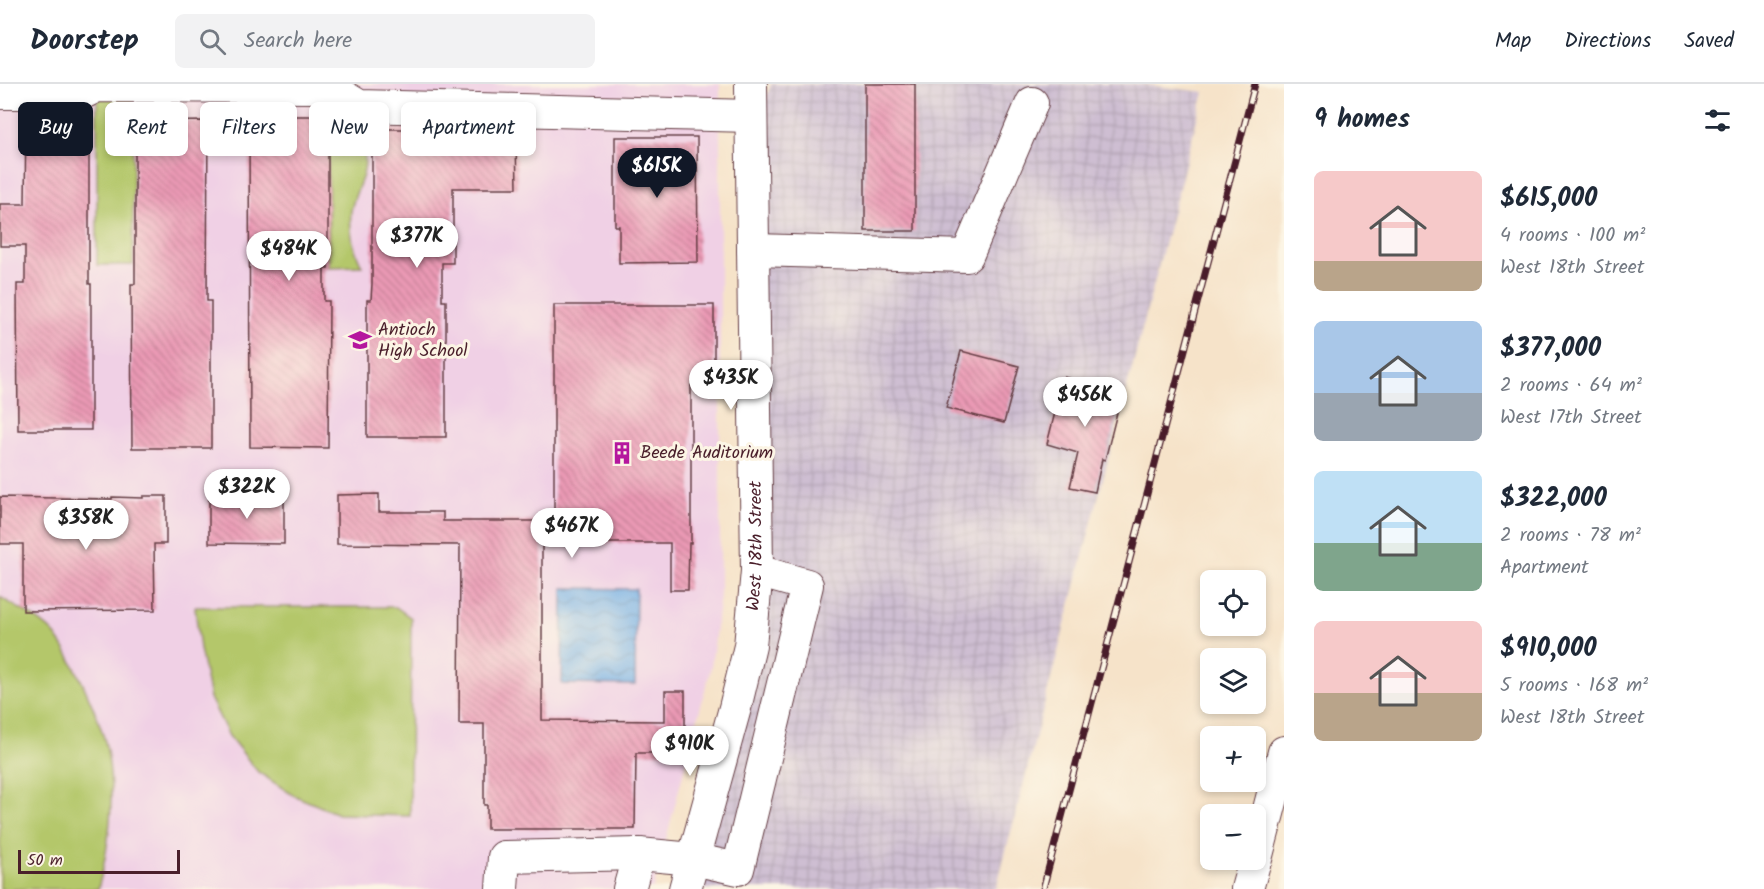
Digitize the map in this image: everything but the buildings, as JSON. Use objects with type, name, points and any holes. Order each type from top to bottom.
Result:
[{"type":"street","name":"West 18th Street","points":[[685,889],[750,645],[758,571],[751,84]]},
{"type":"street","points":[[0,93],[83,93],[97,86],[328,87],[347,91],[359,106],[751,116]]},
{"type":"street","points":[[753,250],[967,256],[1032,103]]},
{"type":"street","points":[[502,889],[504,856],[639,854],[693,859],[738,868],[807,585],[758,571]]},
{"type":"street","points":[[1266,818],[1284,752]]},
{"type":"street","points":[[629,889],[639,854]]},
{"type":"street","points":[[1247,889],[1252,870]]},
{"type":"shaded area","name":"Antioch High School","points":[[0,84],[720,84],[720,595],[711,667],[653,889],[0,889]]},
{"type":"shaded area","points":[[771,84],[1139,84],[1204,92],[996,889],[698,889],[757,673],[764,105]]},
{"type":"green space","points":[[97,90],[133,90],[133,102],[105,102],[105,156],[133,156],[133,265],[97,265]]},
{"type":"green space","points":[[328,156],[364,156],[363,175],[352,206],[351,219],[352,240],[362,266],[329,267]]},
{"type":"green space","points":[[0,597],[37,620],[56,636],[80,678],[95,711],[106,748],[111,790],[108,840],[98,889],[0,889]]},
{"type":"green space","points":[[195,607],[396,607],[411,618],[410,816],[338,814],[293,795],[258,772],[229,736],[210,698],[200,649]]},
{"type":"water","points":[[563,588],[636,589],[635,685],[562,684]]},
{"type":"railway","points":[[1043,889],[1255,84]]},
{"type":"place","name":"Antioch High School","points":[[360,340]]},
{"type":"place","name":"Beede Auditorium","points":[[622,453]]}]
